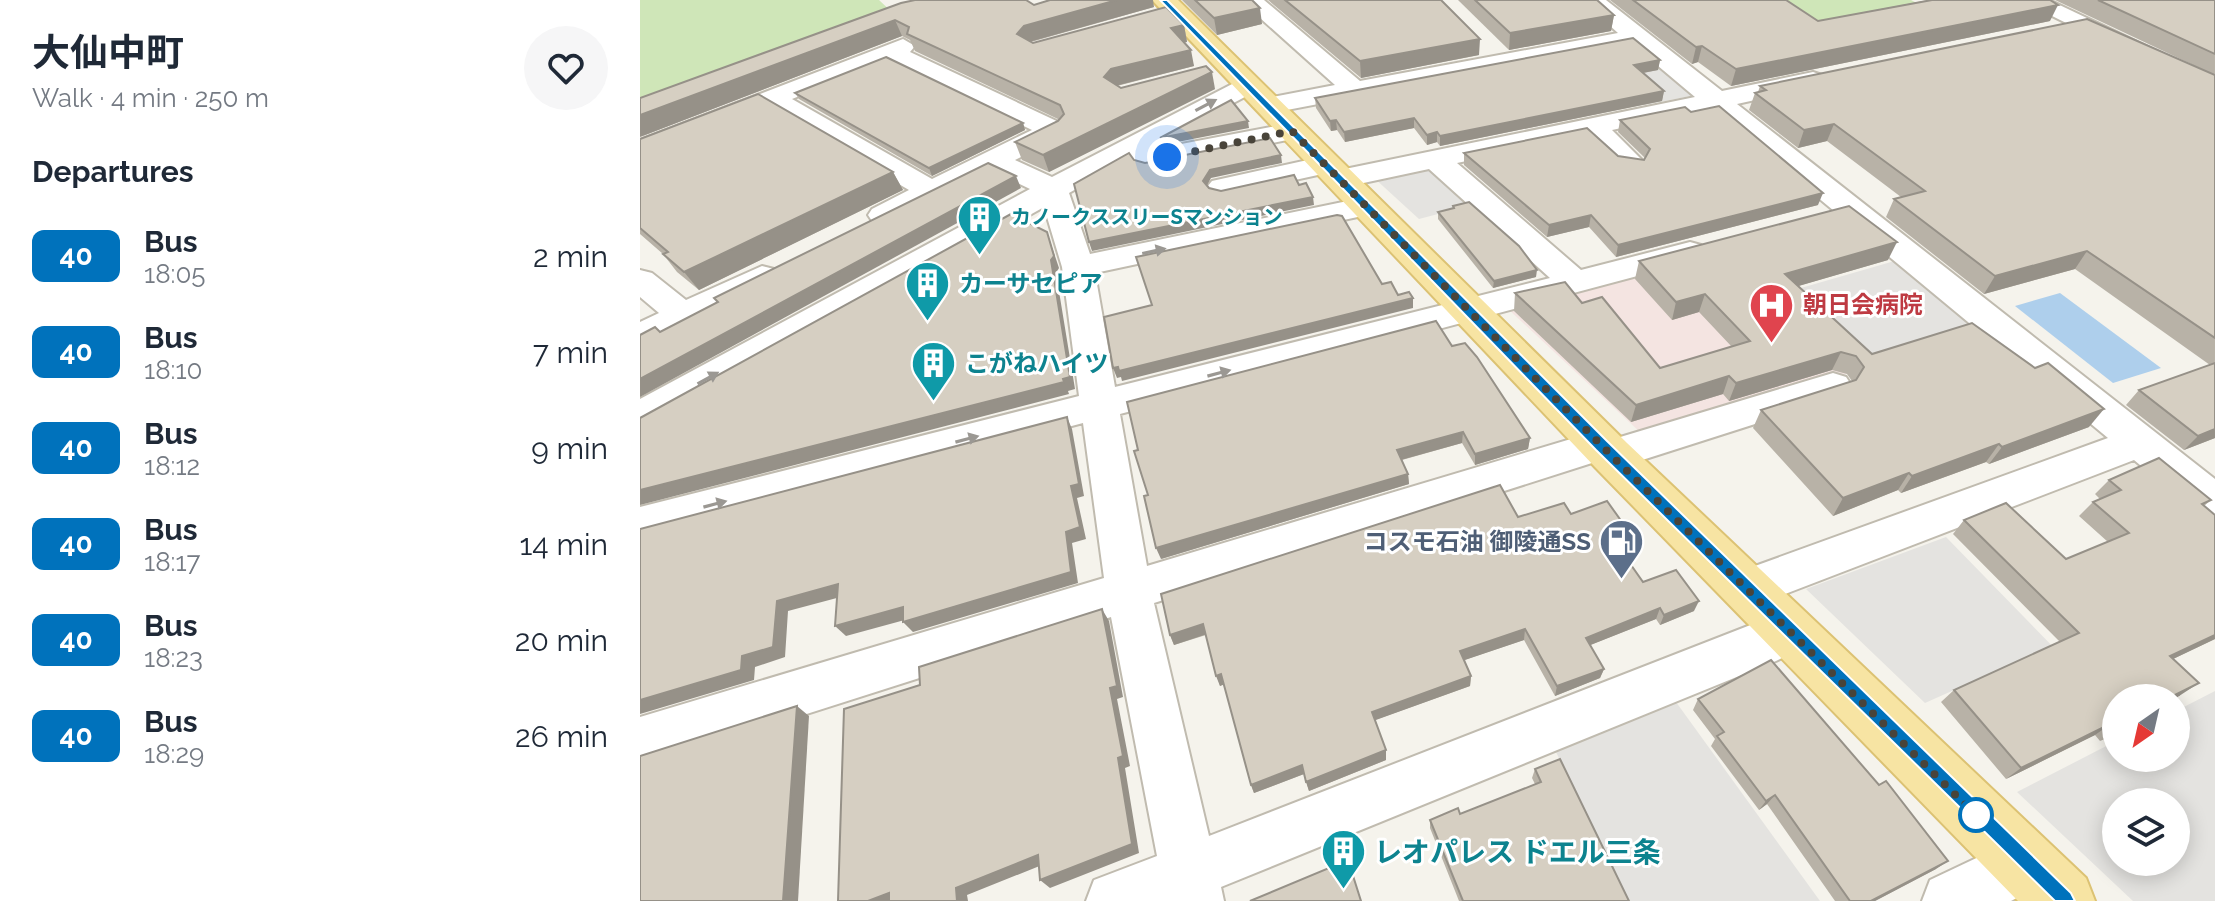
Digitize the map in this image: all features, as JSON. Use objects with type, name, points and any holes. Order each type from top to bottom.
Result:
[{"type":"main road","points":[[1161,10],[1246,94],[1344,183],[1606,450],[2044,882]]},
{"type":"street","points":[[1251,0],[1355,89]]},
{"type":"street","points":[[1592,0],[1716,100],[1837,213],[2141,442],[2215,503]]},
{"type":"street","points":[[2031,0],[2215,89]]},
{"type":"street","points":[[2035,34],[2081,24]]},
{"type":"street","points":[[640,416],[1137,143],[1246,94],[1355,89],[1638,36]]},
{"type":"street","points":[[1482,41],[1502,61]]},
{"type":"street","points":[[640,150],[896,48],[1053,130],[862,225]]},
{"type":"street","points":[[1078,267],[1344,183],[1434,158],[1837,75]]},
{"type":"street","points":[[1137,143],[1147,159],[1246,94]]},
{"type":"street","points":[[771,98],[931,191]]},
{"type":"street","points":[[1591,125],[1631,163]]},
{"type":"street","points":[[1434,158],[1576,283]]},
{"type":"street","points":[[993,160],[1053,189],[1078,267],[1102,404],[1129,593],[1192,887]]},
{"type":"street","points":[[1222,187],[1344,183]]},
{"type":"street","points":[[640,524],[1714,246]]},
{"type":"street","points":[[640,337],[793,260]]},
{"type":"street","points":[[640,280],[682,315]]},
{"type":"street","points":[[640,742],[1606,450],[1833,386]]},
{"type":"street","points":[[1746,589],[2141,442]]},
{"type":"street","points":[[1115,901],[1192,887],[1789,631]]},
{"type":"street","points":[[1951,901],[2044,882]]},
{"type":"shaded area","points":[[1660,66],[1695,95],[1645,105],[1611,76]]},
{"type":"shaded area","points":[[1431,163],[1476,204],[1419,219],[1372,176]]},
{"type":"shaded area","points":[[1747,249],[1873,366],[1642,434],[1507,308]]},
{"type":"shaded area","points":[[1898,260],[1981,326],[1878,359],[1801,288]]},
{"type":"shaded area","points":[[1946,537],[2096,691],[2019,661],[1925,703],[1806,589]]},
{"type":"shaded area","points":[[2215,691],[2215,901],[2133,901],[2106,876],[2190,876],[2190,788],[2102,788],[2102,872],[2017,792],[2102,748],[2102,772],[2190,772],[2190,704]]},
{"type":"shaded area","points":[[1676,702],[1820,901],[1628,901],[1556,752]]},
{"type":"green space","points":[[640,0],[879,0],[895,15],[640,112]]},
{"type":"green space","points":[[1767,0],[1911,0],[1930,10],[1818,32]]},
{"type":"water","points":[[2060,293],[2161,368],[2113,383],[2015,306]]},
{"type":"building","points":[[915,0],[1026,0],[1034,5],[1050,0],[1117,0],[1024,26],[1017,34],[1033,43],[1166,7],[1184,25],[1171,28],[1191,50],[1111,69],[1104,77],[1121,88],[1206,66],[1212,72],[1043,155],[1015,142],[1058,121],[1064,114],[1060,105],[907,34],[909,27],[895,20],[640,115],[640,98]]},
{"type":"building","points":[[1195,0],[1252,0],[1260,8],[1214,18]]},
{"type":"building","points":[[1285,0],[1441,0],[1480,39],[1360,61]]},
{"type":"building","points":[[1475,0],[1597,0],[1614,15],[1510,33]]},
{"type":"building","points":[[1633,0],[1786,0],[1818,21],[1932,0],[2050,0],[2058,5],[1736,69],[1702,46],[1696,47]]},
{"type":"building","points":[[2098,0],[2215,0],[2215,54]]},
{"type":"building","points":[[2087,19],[2215,75],[2215,338],[2087,251],[1995,276],[1894,199],[1925,191],[1834,124],[1804,130],[1755,93],[1766,90],[1760,86]]},
{"type":"building","points":[[1633,38],[1660,60],[1634,65],[1664,91],[1440,136],[1437,132],[1427,135],[1414,118],[1344,132],[1336,120],[1330,121],[1315,98]]},
{"type":"building","points":[[886,57],[1023,123],[929,168],[795,93]]},
{"type":"building","points":[[758,94],[893,172],[684,272],[663,254],[668,252],[640,228],[640,139]]},
{"type":"building","points":[[1231,100],[1248,121],[1160,138]]},
{"type":"building","points":[[1719,106],[1823,193],[1618,245],[1591,215],[1549,225],[1464,153],[1587,128],[1618,156],[1644,160],[1650,149],[1620,120],[1685,107],[1691,112]]},
{"type":"building","points":[[1270,138],[1281,155],[1210,170],[1203,181],[1209,188],[1221,191],[1294,175],[1299,185],[1306,183],[1313,197],[1089,242],[1074,184],[1129,153],[1134,160],[1145,163]]},
{"type":"building","points":[[988,163],[1016,176],[640,379],[640,335],[655,327],[660,332],[718,302],[714,298]]},
{"type":"building","points":[[1469,202],[1519,246],[1537,270],[1494,281],[1438,212]]},
{"type":"building","points":[[1849,206],[1897,242],[1785,274],[1872,354],[1972,323],[2035,368],[2048,363],[2104,409],[2002,447],[1999,444],[1843,498],[1761,410],[1856,380],[1864,367],[1856,356],[1841,352],[1736,383],[1729,376],[1636,405],[1515,293],[1565,282],[1582,303],[1602,297],[1660,368],[1750,341],[1705,294],[1676,302],[1639,261]]},
{"type":"building","points":[[1011,214],[1047,232],[1054,256],[1051,260],[1070,377],[1063,379],[1064,382],[640,490],[640,418]]},
{"type":"building","points":[[1342,216],[1382,284],[1391,282],[1398,295],[1409,292],[1413,298],[1119,371],[1118,367],[1113,368],[1104,317],[1152,305],[1136,257]]},
{"type":"building","points":[[1436,321],[1452,346],[1465,343],[1477,357],[1530,438],[1475,454],[1463,432],[1397,450],[1408,474],[1156,548],[1144,496],[1148,495],[1134,451],[1138,450],[1127,402]]},
{"type":"building","points":[[2215,363],[2215,429],[2198,436],[2139,390]]},
{"type":"building","points":[[1067,417],[1079,484],[1071,486],[1080,527],[1066,532],[1071,572],[903,622],[903,607],[835,626],[838,584],[777,601],[773,647],[742,656],[741,670],[640,700],[640,529]]},
{"type":"building","points":[[2159,458],[2211,500],[2202,504],[2215,515],[2215,635],[2170,656],[2199,683],[2190,688],[2190,684],[2102,684],[2102,728],[2021,768],[1954,690],[2079,633],[1964,520],[2006,503],[2066,559],[2129,533],[2093,502],[2121,490],[2109,480]]},
{"type":"building","points":[[1500,485],[1518,517],[1564,503],[1571,514],[1607,501],[1627,529],[1610,535],[1643,582],[1676,570],[1699,601],[1664,615],[1660,608],[1586,638],[1604,669],[1557,686],[1525,629],[1460,651],[1471,676],[1372,712],[1386,750],[1306,782],[1302,765],[1251,785],[1221,674],[1216,676],[1203,624],[1170,635],[1161,594]]},
{"type":"building","points":[[1102,609],[1117,686],[1110,688],[1123,756],[1118,758],[1132,844],[1040,880],[1038,855],[956,888],[957,901],[889,901],[889,893],[868,901],[838,901],[844,709],[920,685],[919,667]]},
{"type":"building","points":[[1771,660],[1879,785],[1886,781],[1948,861],[1871,901],[1850,901],[1775,795],[1766,801],[1717,736],[1724,732],[1698,699]]},
{"type":"building","points":[[797,706],[783,901],[640,901],[640,756]]},
{"type":"building","points":[[1560,759],[1629,901],[1463,901],[1430,820],[1458,808],[1460,814],[1541,782],[1535,769]]},
{"type":"building","points":[[1348,860],[1361,901],[1250,901]]},
{"type":"bus line","name":"40","points":[[1164,0],[1601,445],[2063,901]]},
{"type":"place","name":"カノークススリーSマンション","points":[[980,256]]},
{"type":"place","name":"カーサセピア","points":[[928,323]]},
{"type":"place","name":"朝日会病院","points":[[1772,344]]},
{"type":"place","name":"こがねハイツ","points":[[934,403]]},
{"type":"place","name":"コスモ石油 御陵通SS","points":[[1622,581]]},
{"type":"place","name":"レオパレス ドエル三条","points":[[1343,891]]},
{"type":"route","points":[[1167,157],[1292,131],[1611,455],[1982,821],[1976,815]]}]
